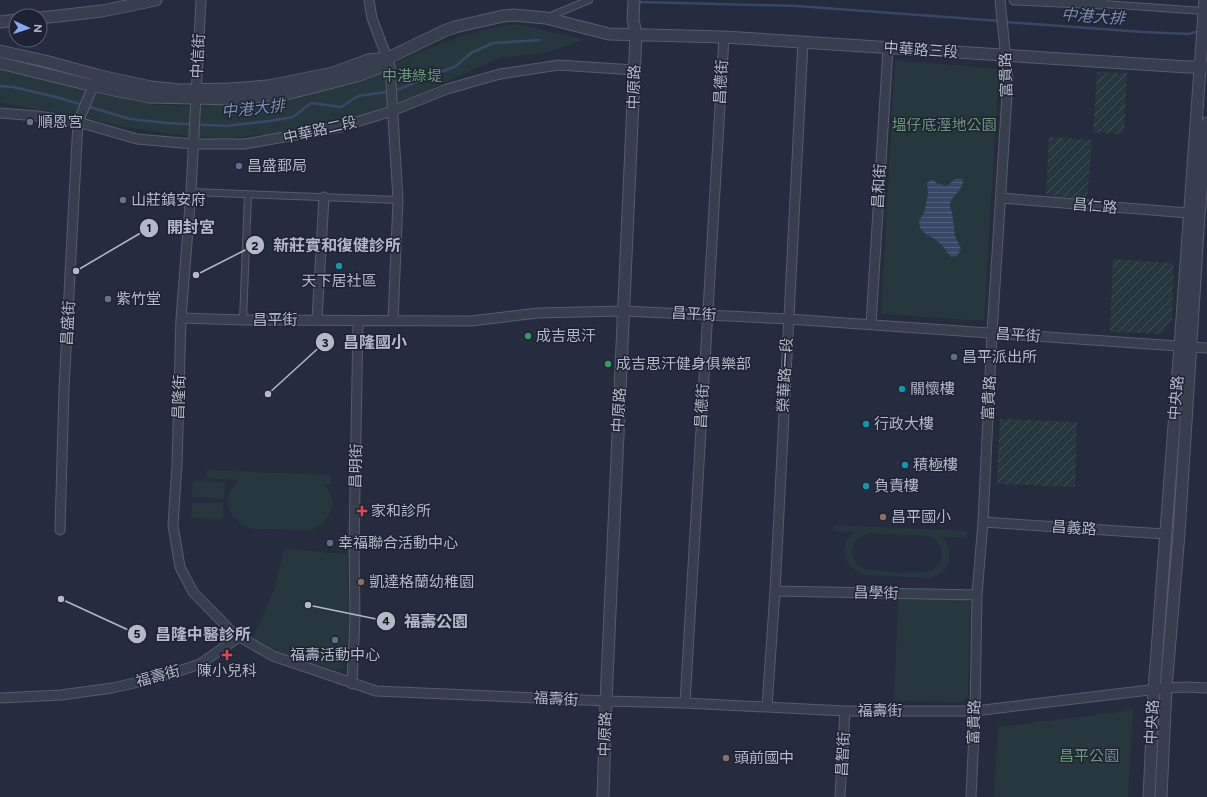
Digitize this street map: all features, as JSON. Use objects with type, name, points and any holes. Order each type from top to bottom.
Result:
[{"type":"street","points":[[48,17],[102,11],[156,0]]},
{"type":"street","name":"中信街","points":[[194,134],[201,0]]},
{"type":"street","points":[[369,0],[372,18],[389,62],[398,200],[393,321]]},
{"type":"street","points":[[546,18],[589,0]]},
{"type":"street","name":"中原路","points":[[604,797],[606,701],[636,35],[633,19],[634,0]]},
{"type":"street","name":"富貴路","points":[[971,797],[975,711],[977,594],[983,522],[992,333],[1008,80],[1000,0]]},
{"type":"street","points":[[1014,0],[1103,2],[1204,13]]},
{"type":"street","name":"中央路","points":[[1161,797],[1186,346],[1189,213],[1203,67],[1202,47],[1205,0]]},
{"type":"street","points":[[0,63],[95,84],[151,87],[180,90],[196,94],[268,86],[333,73],[368,60],[389,62],[455,27],[503,16],[514,15],[546,18],[609,34],[636,35]]},
{"type":"street","name":"中華路三段","points":[[636,35],[724,37],[1006,56],[1203,67]]},
{"type":"street","name":"昌德街","points":[[685,703],[724,37]]},
{"type":"street","name":"榮華路一段","points":[[767,707],[775,591],[803,42]]},
{"type":"street","name":"昌和街","points":[[871,324],[888,48]]},
{"type":"street","points":[[0,51],[45,61],[95,84]]},
{"type":"street","name":"中華路二段","points":[[0,113],[79,119],[137,139],[193,144],[245,144],[293,137],[340,127],[447,88],[500,74],[559,65],[634,70]]},
{"type":"street","name":"昌盛街","points":[[60,530],[64,390],[79,119],[95,84]]},
{"type":"street","name":"中央路","points":[[1148,797],[1165,534],[1186,346],[1207,123]]},
{"type":"street","name":"昌隆街","points":[[194,134],[181,318],[177,466],[173,525],[180,567],[193,592],[233,633],[239,637]]},
{"type":"street","points":[[191,192],[398,200]]},
{"type":"street","points":[[243,320],[248,195]]},
{"type":"street","points":[[317,320],[324,197]]},
{"type":"street","name":"昌仁路","points":[[1001,198],[1189,213]]},
{"type":"street","name":"昌平街","points":[[181,318],[243,320],[471,321],[538,313],[624,311],[871,324],[1207,348]]},
{"type":"street","name":"昌明街","points":[[352,684],[356,616],[354,545],[358,321]]},
{"type":"street","name":"昌義路","points":[[983,522],[1165,534]]},
{"type":"street","name":"昌學街","points":[[775,591],[977,594]]},
{"type":"street","name":"福壽街","points":[[0,698],[61,695],[112,688],[139,682],[200,664],[239,637],[273,656],[376,691],[845,711],[975,711],[1166,688],[1207,688]]},
{"type":"street","name":"昌智街","points":[[840,797],[845,711]]},
{"type":"green space","name":"中港綠堤","points":[[516,24],[585,39],[546,53],[499,58],[408,99],[366,113],[327,123],[268,134],[224,139],[164,133],[0,103],[0,70],[56,82],[103,95],[158,105],[185,106],[257,104],[362,82],[404,59],[442,43],[481,30]]},
{"type":"green space","name":"塭仔底溼地公園","points":[[895,60],[999,69],[984,321],[881,314]]},
{"type":"green space","points":[[1097,72],[1127,73],[1124,134],[1093,133]]},
{"type":"green space","points":[[1049,137],[1092,140],[1087,199],[1046,195]]},
{"type":"green space","points":[[1113,259],[1174,263],[1172,319],[1162,334],[1110,332]]},
{"type":"green space","points":[[1000,419],[1077,422],[1075,487],[997,484]]},
{"type":"green space","points":[[207,470],[331,475],[331,484],[323,484],[331,497],[331,510],[328,517],[318,527],[311,530],[252,529],[237,520],[232,515],[229,508],[229,494],[239,480],[207,478]]},
{"type":"green space","points":[[193,481],[225,482],[224,499],[192,497]]},
{"type":"green space","points":[[192,503],[223,503],[223,519],[191,518]]},
{"type":"green space","points":[[833,525],[967,531],[967,537],[943,537],[949,550],[949,562],[942,572],[929,578],[865,575],[858,572],[852,568],[848,562],[844,550],[845,544],[855,532],[833,531]],"holes":[[[870,533],[929,536],[938,544],[942,555],[938,566],[932,570],[920,572],[868,570],[861,567],[853,557],[853,545],[862,535]]]},
{"type":"green space","points":[[284,549],[347,554],[349,623],[344,667],[339,670],[300,660],[275,650],[253,638],[275,587]]},
{"type":"green space","points":[[898,599],[966,599],[970,602],[968,696],[962,702],[894,701]]},
{"type":"green space","name":"昌平公園","points":[[1133,710],[1128,797],[994,797],[998,727]]},
{"type":"water","points":[[960,178],[963,180],[962,185],[952,198],[950,208],[952,212],[955,236],[961,249],[957,256],[951,257],[941,244],[927,235],[920,228],[919,221],[924,213],[928,194],[927,183],[930,180],[934,180],[936,183],[947,186],[955,179]]},
{"type":"waterway","name":"中港大排","points":[[641,2],[797,6],[1000,21]]},
{"type":"waterway","name":"中港大排","points":[[1005,22],[1143,32],[1189,34],[1199,31]]},
{"type":"waterway","name":"中港大排","points":[[0,86],[13,87],[56,97],[130,119],[167,123],[226,126],[293,117],[311,103],[341,107],[358,96],[394,91],[456,66],[471,53],[493,43],[540,40]]},
{"type":"place","name":"順恩宮","points":[[30,122]]},
{"type":"place","name":"昌盛郵局","points":[[239,166]]},
{"type":"place","name":"山莊鎮安府","points":[[123,200]]},
{"type":"place","name":"天下居社區","points":[[339,266]]},
{"type":"place","name":"開封宮","points":[[76,271]]},
{"type":"place","name":"新莊實和復健診所","points":[[196,275]]},
{"type":"place","name":"紫竹堂","points":[[108,299]]},
{"type":"place","name":"成吉思汗","points":[[528,336]]},
{"type":"place","name":"昌平派出所","points":[[954,357]]},
{"type":"place","name":"成吉思汗健身俱樂部","points":[[608,364]]},
{"type":"place","name":"關懷樓","points":[[902,389]]},
{"type":"place","name":"昌隆國小","points":[[268,394]]},
{"type":"place","name":"行政大樓","points":[[866,424]]},
{"type":"place","name":"積極樓","points":[[905,465]]},
{"type":"place","name":"負責樓","points":[[866,486]]},
{"type":"place","name":"家和診所","points":[[362,511]]},
{"type":"place","name":"昌平國小","points":[[883,517]]},
{"type":"place","name":"幸福聯合活動中心","points":[[330,543]]},
{"type":"place","name":"凱達格蘭幼稚園","points":[[361,582]]},
{"type":"place","name":"昌隆中醫診所","points":[[61,599]]},
{"type":"place","name":"福壽公園","points":[[308,605]]},
{"type":"place","name":"福壽活動中心","points":[[335,640]]},
{"type":"place","name":"陳小兒科","points":[[227,655]]},
{"type":"place","name":"頭前國中","points":[[726,758]]}]
